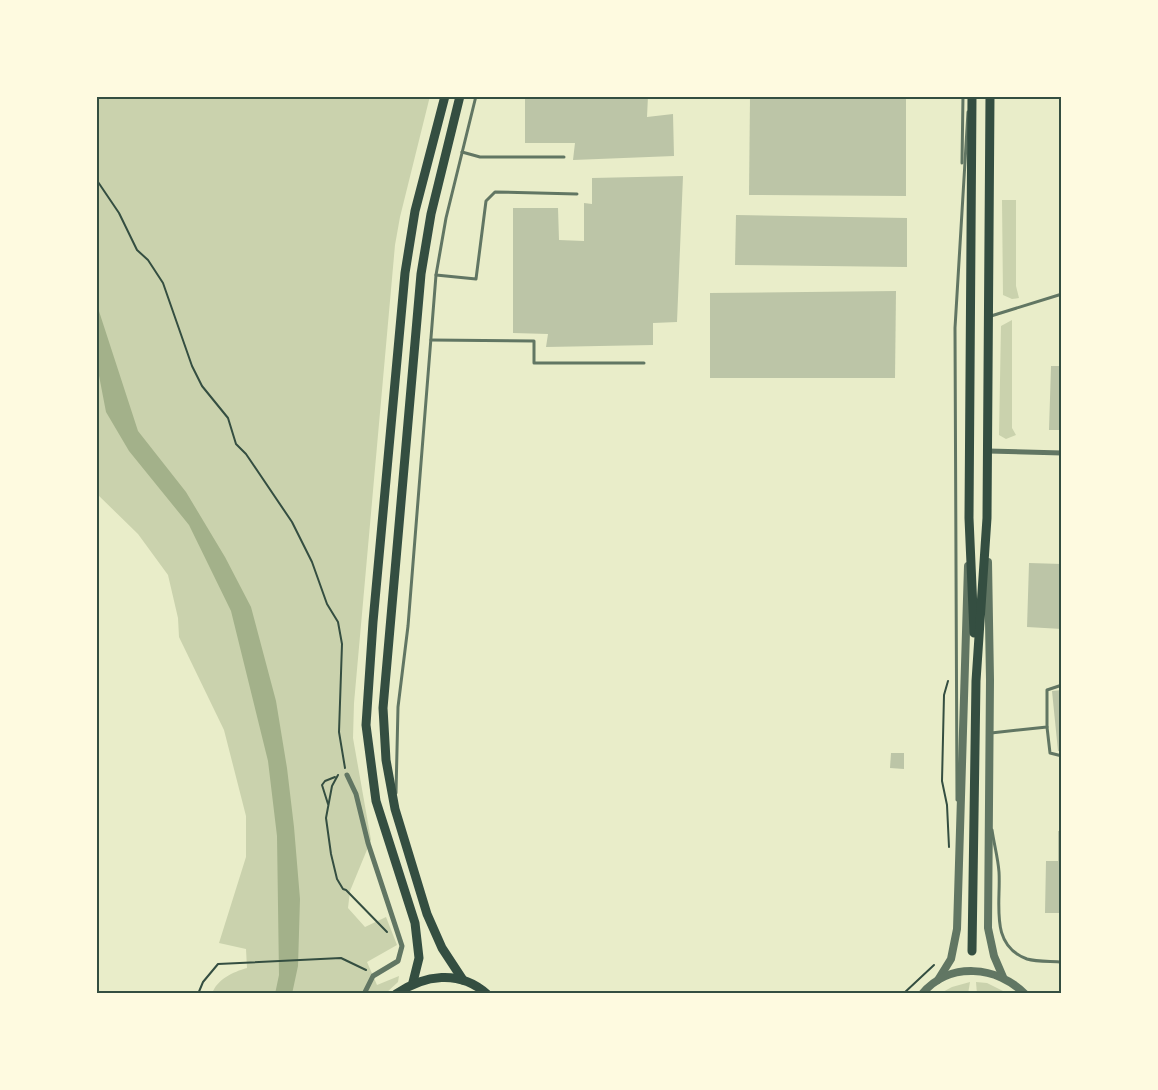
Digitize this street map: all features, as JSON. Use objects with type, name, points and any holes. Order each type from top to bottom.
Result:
[{"type":"main road","points":[[413,982],[419,958],[415,923],[376,801],[366,725],[374,602],[405,273],[415,211],[445,96]]},
{"type":"main road","points":[[460,96],[431,214],[414,339],[383,708],[386,760],[395,809],[427,914],[442,948],[463,980]]},
{"type":"main road","points":[[970,96],[970,518],[976,681]]},
{"type":"main road","points":[[972,951],[976,681],[988,451],[990,96]]},
{"type":"main road","points":[[396,994],[413,982],[438,977],[463,980],[487,994]]},
{"type":"street","points":[[988,451],[1062,453]]},
{"type":"street","points":[[922,994],[938,980],[951,959],[957,929],[959,816],[970,518]]},
{"type":"street","points":[[986,518],[990,733],[988,928],[994,956],[1004,977]]},
{"type":"street","points":[[347,775],[356,794],[368,842],[402,946],[398,961],[374,976],[364,994]]},
{"type":"street","points":[[938,980],[959,972],[982,971],[1004,977],[1026,994]]},
{"type":"lane","points":[[395,809],[398,707],[408,626],[436,276],[446,218],[476,96]]},
{"type":"lane","points":[[962,196],[963,96]]},
{"type":"lane","points":[[959,816],[956,782],[955,680],[955,328],[962,196],[970,96]]},
{"type":"lane","points":[[462,152],[480,158],[564,157]]},
{"type":"lane","points":[[436,276],[476,279],[486,201],[495,192],[577,194]]},
{"type":"lane","points":[[1062,207],[1062,220]]},
{"type":"lane","points":[[988,316],[1062,294]]},
{"type":"lane","points":[[431,340],[534,341],[534,363],[644,363]]},
{"type":"lane","points":[[1062,685],[1047,690],[1047,727],[1050,753],[1062,756]]},
{"type":"lane","points":[[990,733],[1047,727]]},
{"type":"lane","points":[[990,819],[999,871],[999,925],[1002,939],[1012,950],[1028,959],[1062,962]]},
{"type":"path","points":[[96,179],[119,213],[137,250],[148,260],[164,283],[192,366],[202,386],[228,418],[236,444],[246,454],[292,522],[312,562],[327,604],[338,622],[342,644],[339,732],[347,775]]},
{"type":"path","points":[[949,677],[944,695],[942,781],[947,804],[949,853]]},
{"type":"path","points":[[344,762],[332,786],[326,818],[337,879],[343,889],[382,928],[400,939]]},
{"type":"path","points":[[328,805],[322,791],[322,786],[325,781],[338,775]]},
{"type":"path","points":[[198,994],[203,982],[218,964],[247,961],[341,958],[362,966],[374,976]]},
{"type":"path","points":[[903,994],[938,961]]},
{"type":"shaded area","points":[[96,96],[430,96],[400,217],[395,245],[354,703],[353,738],[371,840],[350,891],[348,908],[365,927],[386,917],[397,945],[367,962],[377,985],[399,976],[398,982],[385,994],[212,994],[222,980],[231,974],[247,968],[246,949],[219,943],[246,857],[246,816],[224,730],[179,637],[178,618],[168,575],[138,534],[96,493]]},
{"type":"shaded area","points":[[1002,200],[1016,200],[1016,286],[1019,298],[1012,299],[1003,295]]},
{"type":"shaded area","points":[[96,302],[138,431],[186,492],[225,557],[251,607],[276,701],[294,827],[300,899],[298,966],[292,994],[275,994],[279,975],[277,836],[268,761],[231,611],[189,525],[129,451],[106,412],[96,360]]},
{"type":"shaded area","points":[[1012,320],[1012,428],[1016,435],[1006,439],[999,435],[1001,326]]},
{"type":"shaded area","points":[[970,982],[968,994],[939,994],[952,987]]},
{"type":"shaded area","points":[[976,982],[987,983],[1009,994],[977,994]]},
{"type":"building","points":[[525,96],[648,96],[647,117],[673,114],[674,156],[573,160],[575,143],[525,143]]},
{"type":"building","points":[[750,97],[906,98],[906,196],[749,195]]},
{"type":"building","points":[[683,176],[677,322],[653,323],[653,345],[546,347],[548,334],[513,333],[513,208],[558,208],[559,240],[584,241],[584,203],[592,204],[592,178]]},
{"type":"building","points":[[736,215],[907,218],[907,267],[735,265]]},
{"type":"building","points":[[896,291],[895,378],[710,378],[710,293]]},
{"type":"building","points":[[1051,366],[1062,366],[1062,430],[1049,430]]},
{"type":"building","points":[[1029,563],[1062,564],[1062,629],[1027,627]]},
{"type":"building","points":[[1062,690],[1062,751],[1058,751],[1052,691]]},
{"type":"building","points":[[891,753],[904,753],[904,769],[890,768]]},
{"type":"building","points":[[1058,831],[1062,831],[1062,913],[1045,913],[1046,861],[1058,861]]}]
